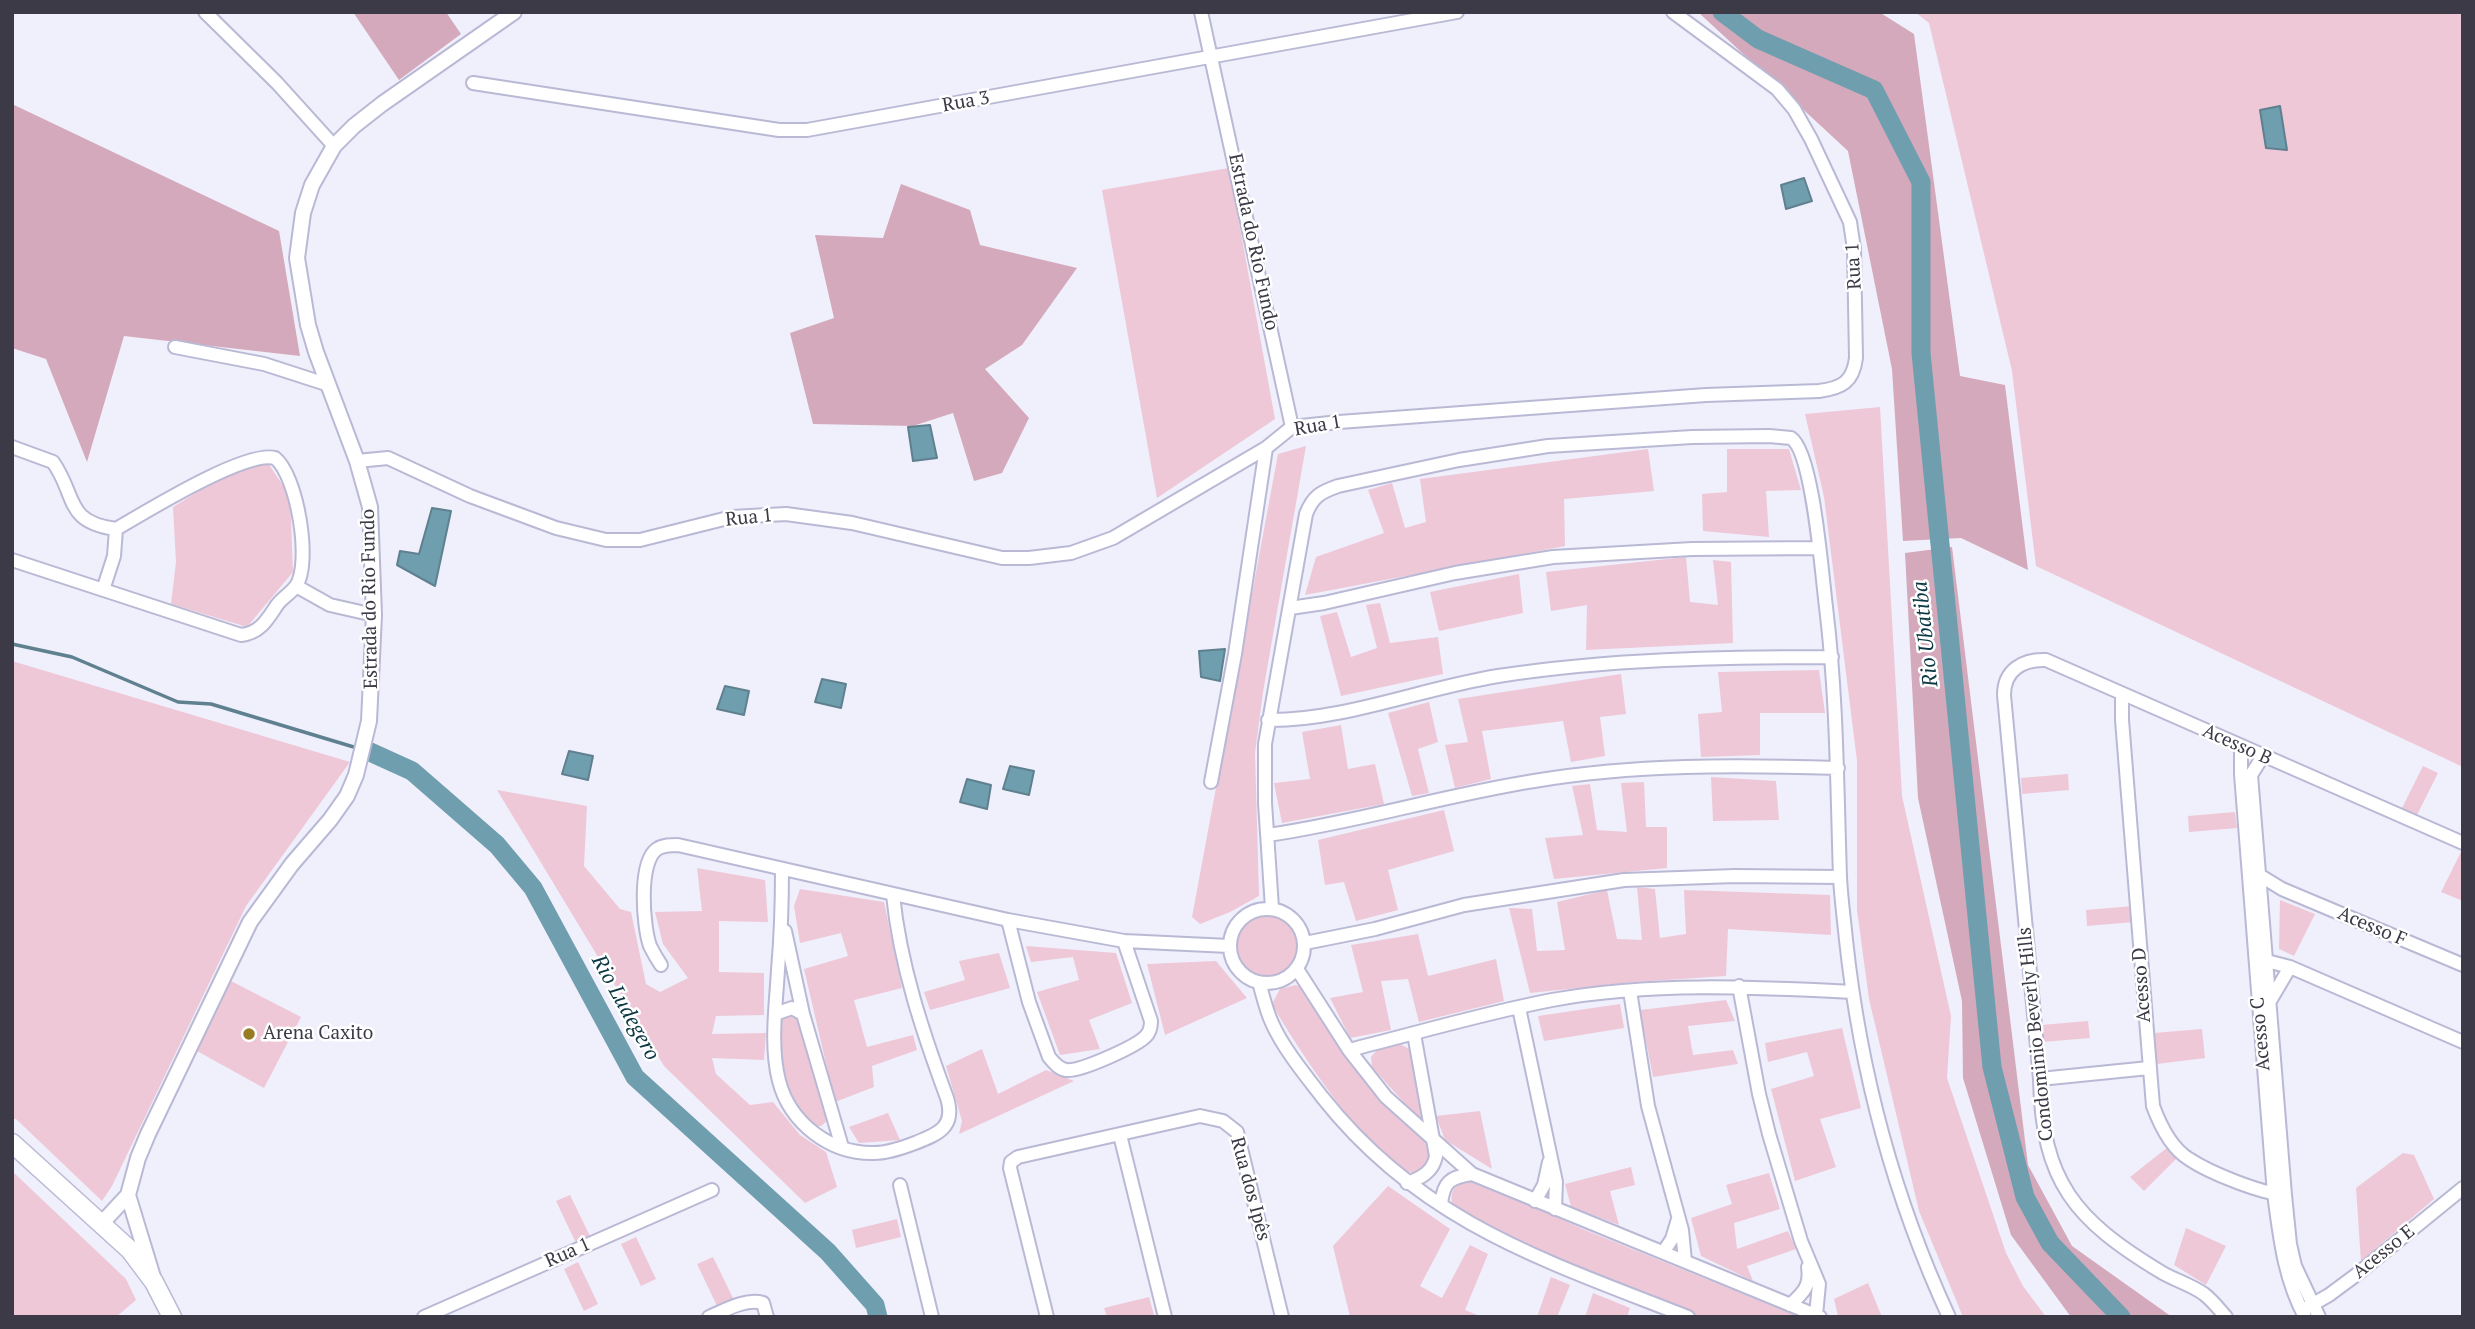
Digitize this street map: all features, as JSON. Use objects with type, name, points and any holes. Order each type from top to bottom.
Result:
[{"type":"main road","points":[[12,1143],[130,1250],[154,1282],[172,1317]]},
{"type":"street","points":[[205,12],[277,83],[334,146]]},
{"type":"street","name":"Estrada do Rio Fundo","points":[[102,1223],[128,1195],[148,1134],[250,922],[292,864],[340,807],[352,786],[365,738],[371,700],[373,526],[357,461],[308,325],[297,258],[303,213],[312,185],[334,146],[354,126],[514,12]]},
{"type":"street","name":"Estrada do Rio Fundo","points":[[1201,12],[1293,427]]},
{"type":"street","name":"Rua 3","points":[[473,83],[779,130],[800,130],[1457,12]]},
{"type":"street","name":"Rua 1","points":[[357,461],[388,458],[483,500],[556,528],[606,540],[640,540],[732,517],[786,514],[852,523],[1002,558],[1029,558],[1071,553],[1113,538],[1266,448],[1293,427],[1693,396],[1819,391],[1836,387],[1850,379],[1855,371],[1856,358],[1854,249],[1850,222],[1843,205],[1794,109],[1777,89],[1673,12]]},
{"type":"street","points":[[175,347],[264,364],[329,386]]},
{"type":"street","points":[[1272,908],[1265,803],[1265,744],[1306,513],[1310,503],[1321,492],[1338,485],[1459,460],[1548,446],[1692,437],[1769,436],[1796,441],[1804,458],[1819,548],[1832,657],[1840,877],[1852,992],[1866,1068],[1896,1181],[1930,1276],[1949,1317]]},
{"type":"street","points":[[12,447],[53,462],[81,516],[101,527],[116,529],[218,473],[263,457],[275,457],[285,469],[298,508],[301,561],[296,586],[281,600],[258,630],[241,635],[12,560]]},
{"type":"street","points":[[1211,782],[1235,654],[1266,448]]},
{"type":"street","points":[[103,590],[114,556],[116,529]]},
{"type":"street","points":[[1290,608],[1324,603],[1455,573],[1553,557],[1680,549],[1819,548]]},
{"type":"street","points":[[296,586],[330,605],[374,615]]},
{"type":"street","points":[[1268,720],[1313,718],[1495,677],[1583,665],[1705,658],[1832,657]]},
{"type":"street","name":"Acesso B","points":[[2012,670],[2029,661],[2046,660],[2463,843]]},
{"type":"street","name":"Condominio Beverly Hills","points":[[2012,670],[2004,695],[2040,1079],[2040,1107],[2048,1150],[2073,1201],[2090,1222],[2112,1241],[2164,1274],[2206,1295],[2226,1317]]},
{"type":"street","name":"Acesso D","points":[[2122,695],[2153,1106],[2157,1118],[2175,1147],[2188,1159],[2250,1188],[2280,1195]]},
{"type":"street","name":"Acesso C","points":[[2241,746],[2255,873],[2280,1195],[2292,1254],[2309,1312]]},
{"type":"street","points":[[2246,774],[2263,756]]},
{"type":"street","points":[[1268,835],[1345,822],[1470,793],[1623,769],[1728,766],[1838,768]]},
{"type":"street","points":[[661,965],[650,947],[645,928],[643,900],[648,861],[659,848],[678,845],[1008,920],[1124,941],[1230,947]]},
{"type":"street","points":[[782,869],[782,917],[775,1014],[779,1082],[791,1108],[811,1133],[842,1147],[872,1154],[900,1149],[934,1135],[947,1122],[950,1114],[914,997],[900,940],[893,895]]},
{"type":"street","name":"Acesso F","points":[[2255,873],[2282,889],[2463,965]]},
{"type":"street","points":[[1305,943],[1375,929],[1464,905],[1624,880],[1735,876],[1840,877]]},
{"type":"street","points":[[2256,899],[2282,889]]},
{"type":"street","points":[[1272,908],[1295,920],[1305,943],[1302,961],[1297,969],[1280,981],[1258,982],[1247,978],[1238,970],[1230,947],[1231,934],[1247,914],[1272,908]]},
{"type":"street","points":[[782,917],[803,1014],[842,1147]]},
{"type":"street","points":[[1008,920],[1029,1002],[1049,1057],[1067,1070],[1087,1067],[1140,1041],[1150,1030],[1152,1021],[1124,941]]},
{"type":"street","points":[[2260,959],[2290,967],[2463,1041]]},
{"type":"street","name":"Acesso C","points":[[2260,959],[2270,1001],[2280,1195]]},
{"type":"street","points":[[2270,1001],[2290,967]]},
{"type":"street","points":[[1297,969],[1349,1050],[1386,1097],[1472,1174],[1818,1316],[1819,1283],[1807,1260]]},
{"type":"street","points":[[1258,982],[1272,1024],[1305,1075],[1345,1125],[1407,1183],[1463,1220],[1514,1247],[1688,1317]]},
{"type":"street","points":[[1349,1050],[1553,1000],[1630,991],[1739,986],[1852,992]]},
{"type":"street","points":[[1739,986],[1759,1094],[1807,1260],[1810,1281],[1806,1290],[1790,1305]]},
{"type":"street","points":[[1630,991],[1648,1106],[1685,1246],[1685,1261]]},
{"type":"street","points":[[775,1014],[792,1008],[803,1014]]},
{"type":"street","points":[[1520,1008],[1556,1182],[1555,1209]]},
{"type":"street","points":[[1407,1183],[1420,1179],[1434,1164],[1434,1141],[1414,1034]]},
{"type":"street","points":[[2040,1079],[2149,1068]]},
{"type":"street","name":"Rua dos Ipês","points":[[1047,1317],[1010,1168],[1011,1162],[1018,1157],[1200,1116],[1223,1121],[1237,1132],[1282,1317]]},
{"type":"street","points":[[811,1133],[828,1131],[834,1120]]},
{"type":"street","points":[[1120,1135],[1165,1317]]},
{"type":"street","points":[[1535,1201],[1544,1185],[1550,1158]]},
{"type":"street","points":[[1441,1205],[1448,1181],[1456,1176],[1472,1174]]},
{"type":"street","points":[[900,1185],[932,1317]]},
{"type":"street","name":"Acesso E","points":[[2309,1312],[2463,1188]]},
{"type":"street","name":"Rua 1","points":[[424,1317],[712,1190]]},
{"type":"street","points":[[128,1195],[154,1282]]},
{"type":"street","points":[[1664,1251],[1672,1239],[1678,1219]]},
{"type":"street","points":[[709,1317],[751,1301],[763,1303],[767,1317]]},
{"type":"shaded area","points":[[353,12],[446,12],[461,34],[399,80]]},
{"type":"shaded area","points":[[1698,12],[1879,12],[1914,34],[1960,376],[2005,385],[2028,570],[1961,538],[1903,541],[1892,369],[1848,151]]},
{"type":"shaded area","points":[[1915,12],[2463,12],[2463,767],[2036,566],[2012,371],[1929,23]]},
{"type":"shaded area","points":[[12,104],[279,231],[300,356],[124,336],[87,462],[46,359],[12,348]]},
{"type":"shaded area","points":[[1229,168],[1275,419],[1157,498],[1102,190]]},
{"type":"shaded area","points":[[901,184],[970,210],[980,245],[1077,268],[1022,345],[985,369],[1029,418],[1002,473],[974,481],[953,413],[913,426],[813,424],[790,333],[834,318],[815,235],[883,238]]},
{"type":"shaded area","points":[[1880,407],[1902,796],[1951,1016],[1947,1078],[2006,1253],[2023,1286],[2046,1317],[1963,1317],[1919,1211],[1869,999],[1857,910],[1857,761],[1824,497],[1805,414]]},
{"type":"shaded area","points":[[1306,446],[1263,692],[1255,753],[1259,896],[1200,924],[1192,917],[1278,454]]},
{"type":"shaded area","points":[[1648,449],[1654,491],[1564,499],[1565,546],[1305,595],[1316,557],[1384,533],[1368,490],[1392,483],[1405,528],[1426,522],[1420,479]]},
{"type":"shaded area","points":[[1727,449],[1789,449],[1801,490],[1766,491],[1769,537],[1703,531],[1702,494],[1727,492]]},
{"type":"shaded area","points":[[268,463],[290,496],[293,572],[247,627],[171,604],[176,562],[173,507],[223,476]]},
{"type":"shaded area","points":[[1952,547],[2028,1165],[2072,1246],[2172,1317],[2071,1317],[2011,1235],[1963,1078],[1962,1001],[1918,798],[1905,553]]},
{"type":"shaded area","points":[[1686,557],[1690,602],[1718,605],[1713,560],[1731,562],[1733,643],[1586,650],[1587,605],[1551,611],[1546,572]]},
{"type":"shaded area","points":[[1519,574],[1523,613],[1439,631],[1430,592]]},
{"type":"shaded area","points":[[1380,603],[1390,643],[1438,637],[1443,674],[1341,696],[1320,616],[1337,612],[1351,657],[1377,648],[1366,605]]},
{"type":"shaded area","points":[[12,661],[350,762],[246,906],[112,1186],[102,1201],[16,1119],[12,1119]]},
{"type":"shaded area","points":[[1819,670],[1825,713],[1760,713],[1760,755],[1701,757],[1698,714],[1722,712],[1718,672]]},
{"type":"shaded area","points":[[1621,674],[1626,714],[1600,717],[1605,756],[1571,762],[1563,721],[1482,731],[1491,779],[1455,788],[1445,745],[1468,742],[1458,699]]},
{"type":"shaded area","points":[[1429,702],[1438,742],[1418,749],[1429,793],[1412,796],[1388,713]]},
{"type":"shaded area","points":[[1341,725],[1348,769],[1375,764],[1384,804],[1282,823],[1274,783],[1310,779],[1302,732]]},
{"type":"shaded area","points":[[2423,766],[2438,773],[2417,815],[2402,808]]},
{"type":"shaded area","points":[[2068,774],[2069,790],[2022,794],[2021,778]]},
{"type":"shaded area","points":[[1711,777],[1776,781],[1779,820],[1713,821]]},
{"type":"shaded area","points":[[1644,782],[1646,827],[1667,827],[1667,868],[1554,879],[1545,838],[1583,835],[1572,786],[1590,784],[1597,830],[1627,832],[1621,783]]},
{"type":"shaded area","points":[[497,790],[587,806],[584,866],[620,909],[631,912],[646,984],[660,992],[688,978],[663,944],[655,912],[702,911],[697,868],[765,880],[768,922],[719,921],[719,972],[764,973],[764,1015],[716,1016],[712,1034],[766,1033],[764,1060],[712,1058],[716,1074],[750,1105],[773,1102],[800,1135],[826,1152],[837,1187],[805,1203],[664,1066]]},
{"type":"shaded area","points":[[1444,810],[1454,851],[1388,870],[1398,910],[1356,921],[1344,882],[1325,885],[1318,840]]},
{"type":"shaded area","points":[[2235,812],[2237,828],[2189,832],[2188,816]]},
{"type":"shaded area","points":[[2463,850],[2463,901],[2441,892]]},
{"type":"shaded area","points":[[1637,887],[1655,889],[1660,938],[1686,934],[1684,890],[1830,895],[1831,935],[1728,929],[1726,976],[1530,993],[1509,908],[1532,909],[1537,951],[1565,950],[1557,902],[1607,890],[1617,939],[1642,940]]},
{"type":"shaded area","points":[[800,889],[884,902],[902,988],[854,1000],[867,1047],[913,1035],[917,1050],[872,1066],[874,1087],[835,1102],[804,969],[848,956],[841,933],[800,943],[794,906]]},
{"type":"shaded area","points":[[2280,900],[2315,914],[2294,956],[2279,949]]},
{"type":"shaded area","points":[[2133,906],[2134,922],[2087,926],[2086,910]]},
{"type":"shaded area","points":[[1260,913],[1274,913],[1286,918],[1295,927],[1300,946],[1298,959],[1291,970],[1274,979],[1260,979],[1248,974],[1239,965],[1234,953],[1234,939],[1239,927],[1248,918]]},
{"type":"shaded area","points":[[1418,934],[1428,976],[1496,959],[1504,1001],[1419,1022],[1408,979],[1381,981],[1391,1030],[1350,1038],[1330,998],[1363,992],[1351,945]]},
{"type":"shaded area","points":[[1026,946],[1116,953],[1132,1003],[1089,1020],[1100,1049],[1060,1055],[1037,992],[1079,980],[1073,957],[1031,962]]},
{"type":"shaded area","points":[[999,953],[1010,988],[930,1010],[924,992],[965,980],[959,961]]},
{"type":"shaded area","points":[[1216,961],[1247,998],[1165,1035],[1147,964]]},
{"type":"shaded area","name":"Arena Caxito","points":[[231,981],[301,1017],[264,1088],[197,1051]]},
{"type":"shaded area","points":[[1296,985],[1306,989],[1331,1032],[1360,1071],[1427,1143],[1431,1152],[1428,1165],[1417,1173],[1401,1168],[1359,1130],[1297,1045],[1272,1004],[1280,989]]},
{"type":"shaded area","points":[[1726,1000],[1735,1021],[1688,1026],[1693,1055],[1733,1050],[1738,1064],[1653,1077],[1640,1010]]},
{"type":"shaded area","points":[[1620,1004],[1624,1028],[1544,1041],[1538,1016]]},
{"type":"shaded area","points":[[788,1015],[796,1017],[828,1116],[821,1126],[814,1126],[804,1114],[785,1077],[780,1034],[781,1019]]},
{"type":"shaded area","points":[[2088,1021],[2090,1038],[2042,1042],[2041,1025]]},
{"type":"shaded area","points":[[1842,1028],[1861,1108],[1820,1119],[1836,1167],[1795,1181],[1771,1089],[1814,1076],[1807,1052],[1768,1062],[1765,1043]]},
{"type":"shaded area","points":[[2202,1029],[2205,1058],[2157,1064],[2154,1033]]},
{"type":"shaded area","points":[[1400,1044],[1411,1050],[1424,1115],[1421,1118],[1416,1116],[1372,1067],[1371,1057],[1377,1050]]},
{"type":"shaded area","points":[[982,1049],[998,1094],[1046,1070],[1074,1081],[959,1134],[962,1121],[946,1066]]},
{"type":"shaded area","points":[[1480,1111],[1492,1169],[1445,1140],[1436,1116]]},
{"type":"shaded area","points":[[888,1113],[900,1140],[859,1143],[849,1127]]},
{"type":"shaded area","points":[[2168,1147],[2177,1158],[2144,1191],[2130,1177]]},
{"type":"shaded area","points":[[2403,1153],[2414,1155],[2434,1199],[2361,1261],[2356,1188]]},
{"type":"shaded area","points":[[1631,1167],[1635,1185],[1610,1191],[1619,1225],[1571,1207],[1565,1184]]},
{"type":"shaded area","points":[[12,1171],[126,1279],[136,1300],[116,1317],[12,1317]]},
{"type":"shaded area","points":[[1769,1173],[1780,1209],[1734,1223],[1737,1249],[1788,1231],[1796,1249],[1747,1266],[1753,1281],[1701,1256],[1691,1218],[1732,1204],[1726,1185]]},
{"type":"shaded area","points":[[1472,1178],[1585,1230],[1800,1317],[1700,1317],[1516,1243],[1453,1207],[1453,1191],[1462,1182]]},
{"type":"shaded area","points":[[1388,1186],[1450,1229],[1420,1286],[1442,1298],[1470,1245],[1488,1254],[1465,1310],[1482,1317],[1350,1317],[1333,1246]]},
{"type":"shaded area","points":[[570,1195],[590,1236],[576,1243],[556,1201]]},
{"type":"shaded area","points":[[897,1219],[901,1237],[856,1248],[852,1230]]},
{"type":"shaded area","points":[[2186,1228],[2226,1246],[2206,1285],[2174,1265]]},
{"type":"shaded area","points":[[636,1237],[656,1279],[641,1286],[621,1244]]},
{"type":"shaded area","points":[[713,1257],[734,1300],[718,1308],[697,1264]]},
{"type":"shaded area","points":[[578,1262],[598,1304],[584,1311],[564,1269]]},
{"type":"shaded area","points":[[1551,1277],[1570,1285],[1557,1317],[1537,1317]]},
{"type":"shaded area","points":[[1868,1283],[1882,1317],[1838,1316],[1834,1299]]},
{"type":"shaded area","points":[[1593,1293],[1630,1308],[1627,1317],[1585,1317]]},
{"type":"shaded area","points":[[1149,1297],[1154,1315],[1107,1317],[1104,1308]]},
{"type":"water","points":[[2280,106],[2287,150],[2266,148],[2260,110]]},
{"type":"water","points":[[1804,178],[1812,201],[1786,209],[1781,185]]},
{"type":"water","points":[[930,425],[937,458],[913,461],[908,427]]},
{"type":"water","points":[[432,508],[451,511],[435,586],[397,565],[400,551],[419,554]]},
{"type":"water","points":[[1225,649],[1220,681],[1201,677],[1199,651]]},
{"type":"water","points":[[822,679],[846,684],[841,708],[815,702]]},
{"type":"water","points":[[725,686],[749,691],[744,715],[717,709]]},
{"type":"water","points":[[569,751],[593,756],[588,780],[562,774]]},
{"type":"water","points":[[1010,766],[1034,771],[1029,795],[1003,789]]},
{"type":"water","points":[[967,779],[991,785],[987,809],[960,802]]},
{"type":"waterway","name":"Rio Ubatiba","points":[[1722,12],[1758,39],[1874,90],[1921,182],[1921,353],[1992,1067],[2025,1197],[2050,1243],[2121,1317]]},
{"type":"waterway","points":[[12,644],[72,657],[178,702],[211,704],[357,748]]},
{"type":"waterway","name":"Rio Ludegero","points":[[368,751],[412,771],[497,845],[533,888],[635,1077],[828,1252],[875,1305],[878,1317]]},
{"type":"place","name":"Arena Caxito","points":[[249,1034]]}]
